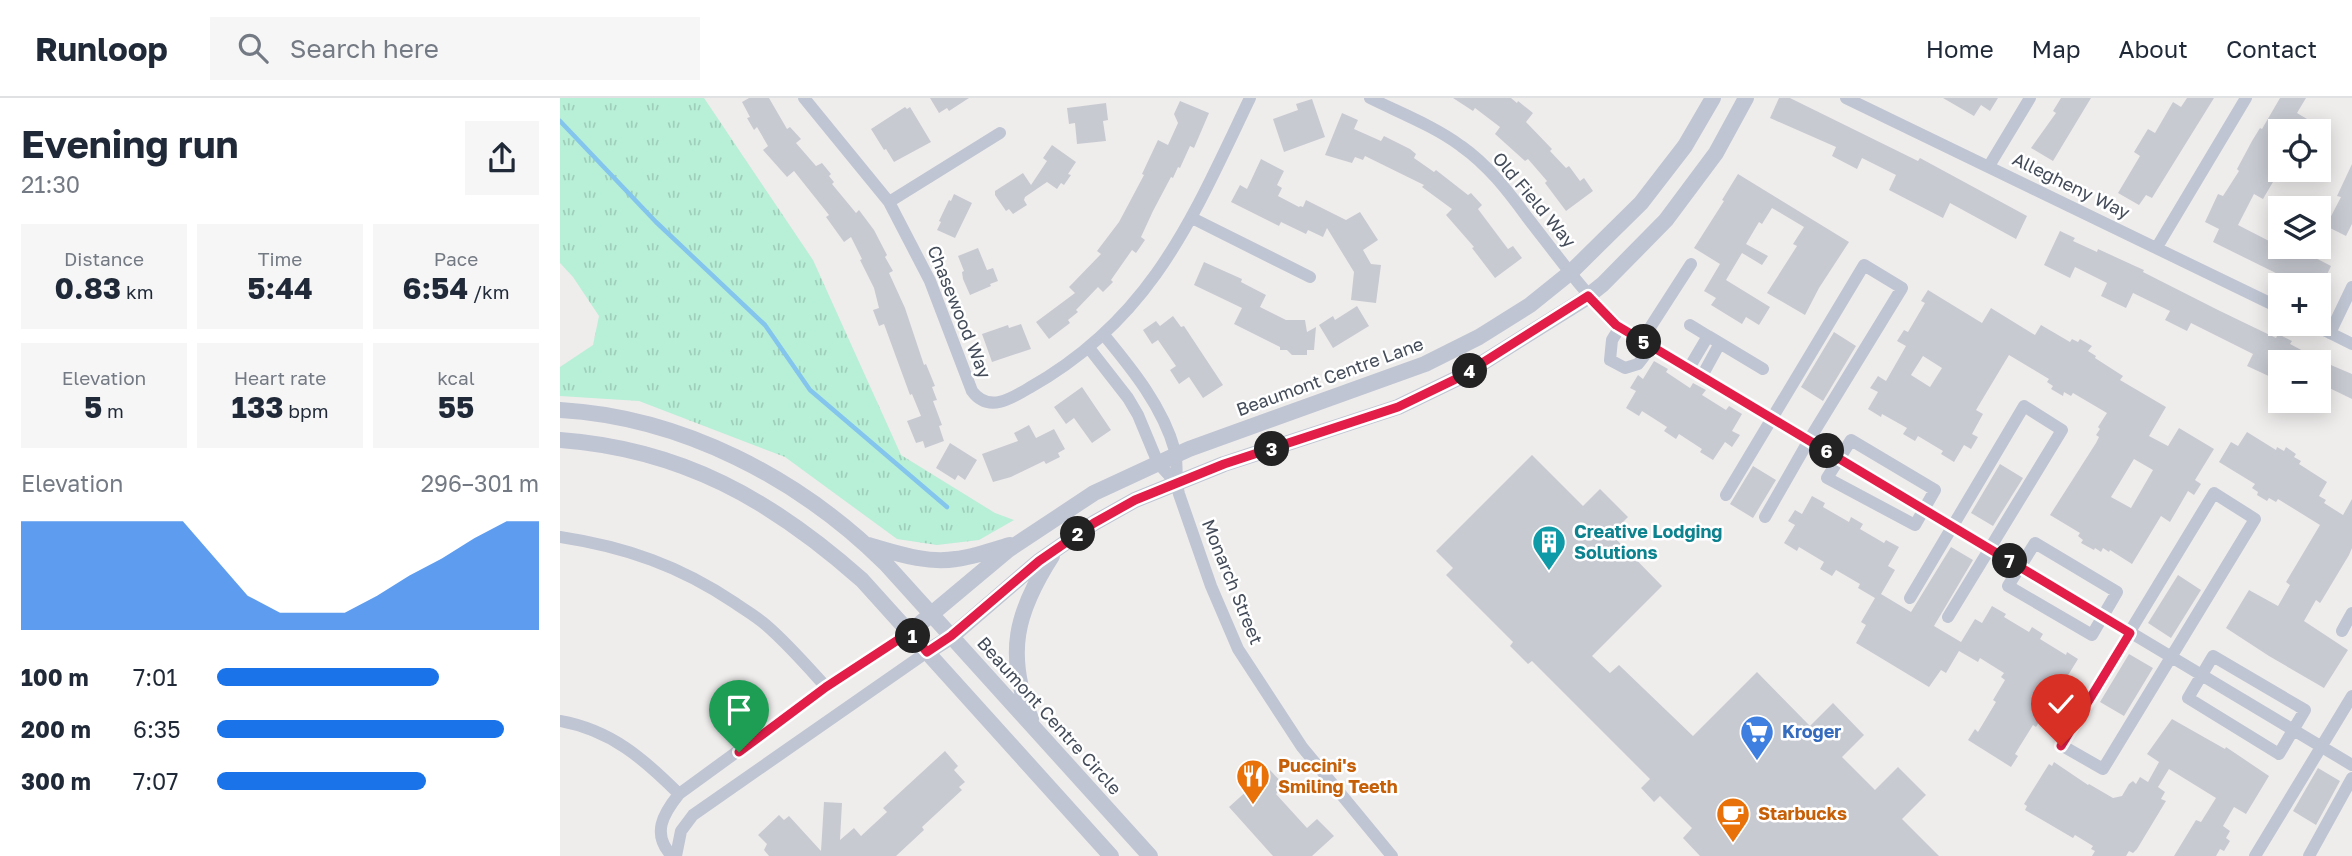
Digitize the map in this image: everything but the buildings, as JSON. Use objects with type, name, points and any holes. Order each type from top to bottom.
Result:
[{"type":"street","name":"Chasewood Way","points":[[804,98],[889,202],[926,272],[972,391],[977,397],[992,403],[1008,400],[1039,383],[1089,348],[1123,316],[1168,257],[1192,218],[1250,98]]},
{"type":"street","name":"Old Field Way","points":[[1370,98],[1461,145],[1507,190],[1588,296],[1620,327],[2352,765]]},
{"type":"street","name":"Beaumont Centre Lane","points":[[910,632],[1019,542],[1094,493],[1176,454],[1424,364],[1479,337],[1520,311],[1571,272],[1642,203],[1685,146],[1713,98]]},
{"type":"street","points":[[910,632],[826,687],[679,794],[666,811],[660,830],[663,847],[674,856],[681,831],[693,816],[951,636],[1039,561],[1094,523],[1135,500],[1224,464],[1398,407],[1460,377],[1588,296],[1666,220],[1716,153],[1746,98]]},
{"type":"street","name":"Allegheny Way","points":[[1846,98],[2268,302]]},
{"type":"street","points":[[1989,166],[2030,98]]},
{"type":"street","points":[[2157,247],[2246,98]]},
{"type":"street","points":[[889,202],[1000,133]]},
{"type":"street","points":[[1192,218],[1310,277]]},
{"type":"street","points":[[1620,327],[1612,340],[1611,360],[1625,368],[1638,364],[1690,264]]},
{"type":"street","points":[[1726,495],[1864,265],[1902,288],[1765,517]]},
{"type":"street","points":[[2331,330],[2352,287]]},
{"type":"street","points":[[1690,325],[1763,369]]},
{"type":"street","points":[[2331,333],[2352,344]]},
{"type":"street","points":[[1104,335],[1143,386],[1169,435],[1176,454],[1176,483]]},
{"type":"street","points":[[1689,368],[1714,339]]},
{"type":"street","points":[[1702,376],[1714,339]]},
{"type":"street","points":[[1089,348],[1128,398],[1158,463],[1176,483]]},
{"type":"street","points":[[1910,598],[2024,407],[2062,430],[1948,617]]},
{"type":"street","name":"Beaumont Centre Circle","points":[[560,410],[633,421],[694,439],[735,456],[795,489],[855,533],[931,613],[1150,856]]},
{"type":"street","points":[[560,440],[621,448],[653,456],[714,478],[794,524],[862,580],[1111,856]]},
{"type":"street","points":[[1851,440],[1936,490],[1924,509],[1915,525],[1827,478],[1851,440]]},
{"type":"street","name":"Monarch Street","points":[[1176,483],[1211,586],[1238,649],[1302,747],[1392,856]]},
{"type":"street","points":[[2214,493],[2255,519],[2172,658],[2104,769],[2061,746],[2214,493]]},
{"type":"street","points":[[560,537],[594,542],[659,561],[709,585],[764,623],[826,687]]},
{"type":"street","points":[[867,545],[937,561],[955,560],[1019,542]]},
{"type":"street","points":[[2035,543],[2117,592],[2092,635],[2008,586],[2020,567],[2035,543]]},
{"type":"street","points":[[1035,728],[1023,700],[1018,677],[1018,629],[1035,583],[1058,548]]},
{"type":"street","points":[[2342,631],[2352,613]]},
{"type":"street","points":[[2213,656],[2305,710],[2279,754],[2188,698],[2201,676],[2213,656]]},
{"type":"street","points":[[2255,856],[2352,696]]},
{"type":"street","points":[[560,721],[622,744],[648,762],[679,794]]},
{"type":"street","points":[[2309,856],[2352,778]]},
{"type":"green space","points":[[560,98],[704,98],[813,260],[901,455],[995,513],[1014,520],[979,540],[937,545],[897,539],[785,457],[639,401],[560,396],[560,367],[593,345],[599,316],[573,277],[560,263]]},
{"type":"waterway","points":[[560,121],[656,222],[765,325],[810,390],[947,507]]},
{"type":"place","name":"Creative Lodging Solutions","points":[[1549,572]]},
{"type":"place","name":"Kroger","points":[[1757,762]]},
{"type":"place","name":"Puccini's Smiling Teeth","points":[[1253,806]]},
{"type":"place","name":"Starbucks","points":[[1733,844]]},
{"type":"route","points":[[739,752],[826,687],[910,632],[927,652],[951,636],[1039,561],[1094,523],[1135,500],[1224,464],[1398,407],[1491,359],[1588,296],[1616,325],[2130,633],[2061,746]]}]
